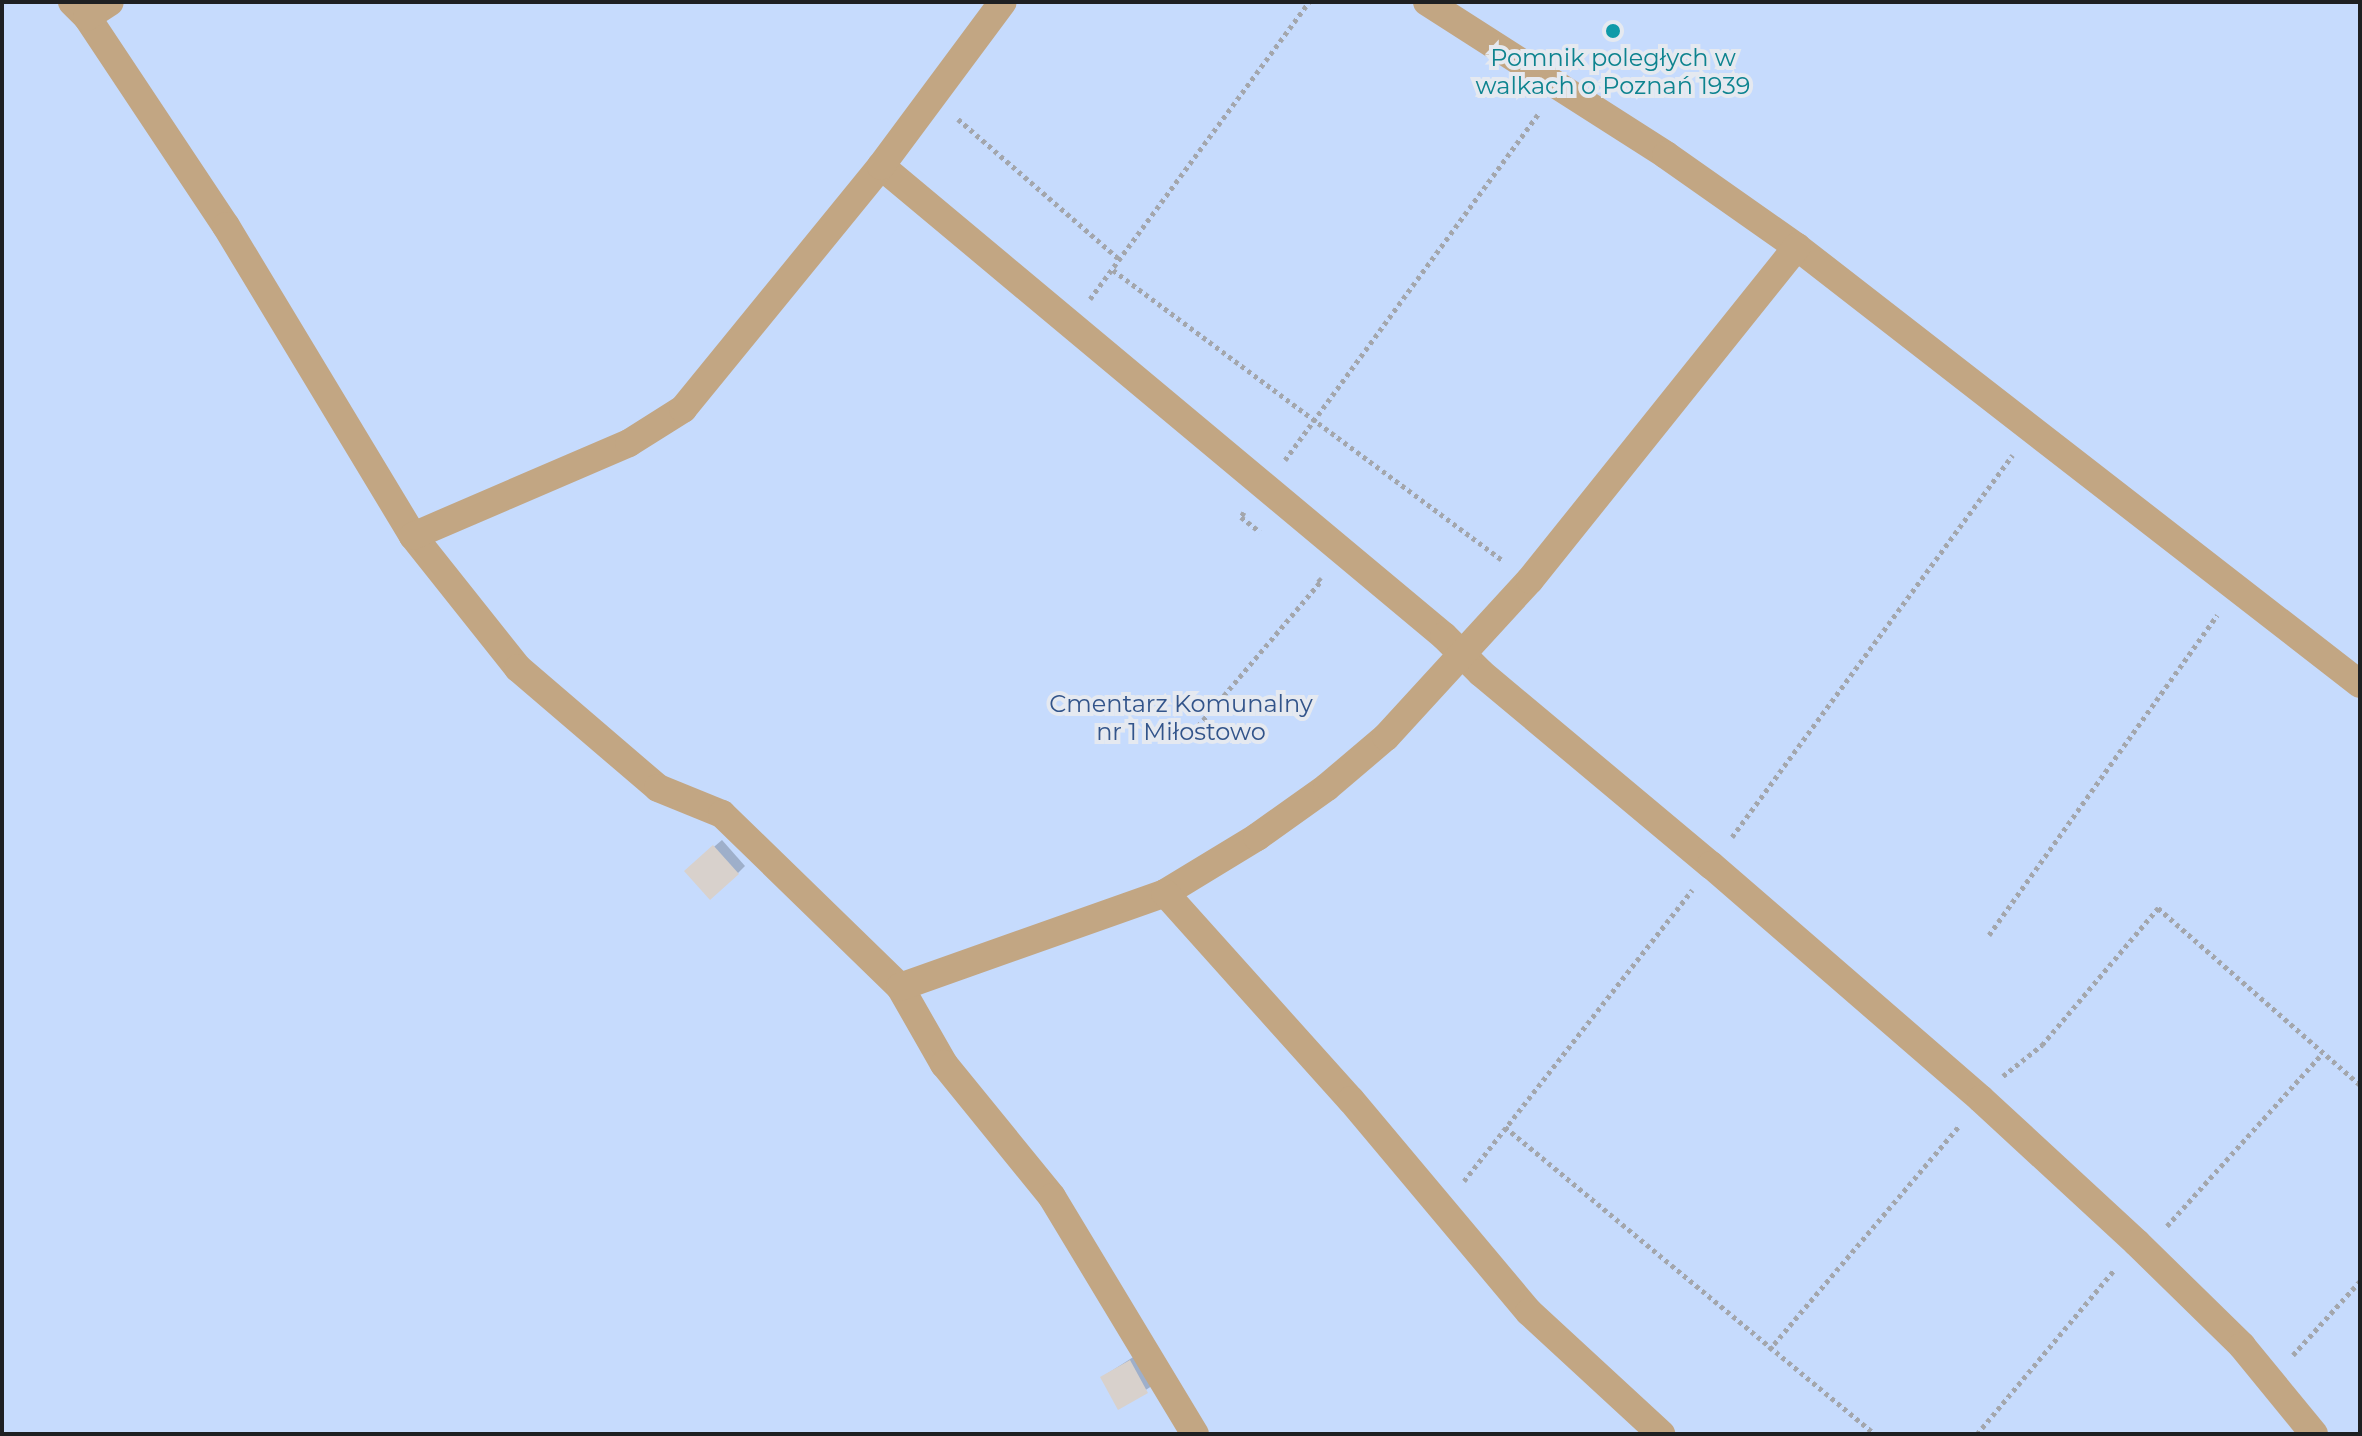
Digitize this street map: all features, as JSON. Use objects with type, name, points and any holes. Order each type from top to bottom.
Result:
[{"type":"street","points":[[413,536],[629,443],[683,409],[881,166],[1003,2]]},
{"type":"street","points":[[1427,2],[1559,85],[1797,247],[2360,684]]},
{"type":"street","points":[[90,7],[413,536],[518,668],[658,788],[722,814],[900,987],[944,1064],[1052,1197],[1195,1434]]},
{"type":"street","points":[[881,166],[1711,865],[1981,1099],[2141,1247],[2271,1380],[2314,1434]]},
{"type":"street","points":[[900,987],[1165,893],[1257,837],[1327,787],[1386,737],[1530,580],[1797,247]]},
{"type":"street","points":[[1165,893],[1351,1100],[1529,1312],[1661,1434]]},
{"type":"path","points":[[1069,325],[1113,270],[1309,2]]},
{"type":"path","points":[[1264,535],[1241,517],[1315,421],[1559,85]]},
{"type":"path","points":[[932,97],[1120,260]]},
{"type":"path","points":[[1113,270],[1530,580]]},
{"type":"path","points":[[1441,1210],[1711,865],[2032,430]]},
{"type":"path","points":[[1198,726],[1321,581],[1310,571]]},
{"type":"path","points":[[1989,935],[2236,588]]},
{"type":"path","points":[[1769,1350],[1981,1099],[2010,1068],[2042,1045],[2158,908],[2360,1085]]},
{"type":"path","points":[[1977,1434],[2141,1247],[2322,1054]]},
{"type":"path","points":[[1505,1127],[1769,1350],[1875,1434]]},
{"type":"path","points":[[2271,1380],[2360,1281]]},
{"type":"green space","name":"Cmentarz Komunalny nr 1 Miłostowo","points":[[2,2],[2360,2],[2360,1434],[2,1434]]},
{"type":"building","points":[[713,845],[739,874],[710,900],[684,871]]},
{"type":"building","points":[[1130,1360],[1148,1393],[1118,1410],[1100,1377]]},
{"type":"place","name":"Pomnik poległych w walkach o Poznań 1939","points":[[1613,31]]}]
